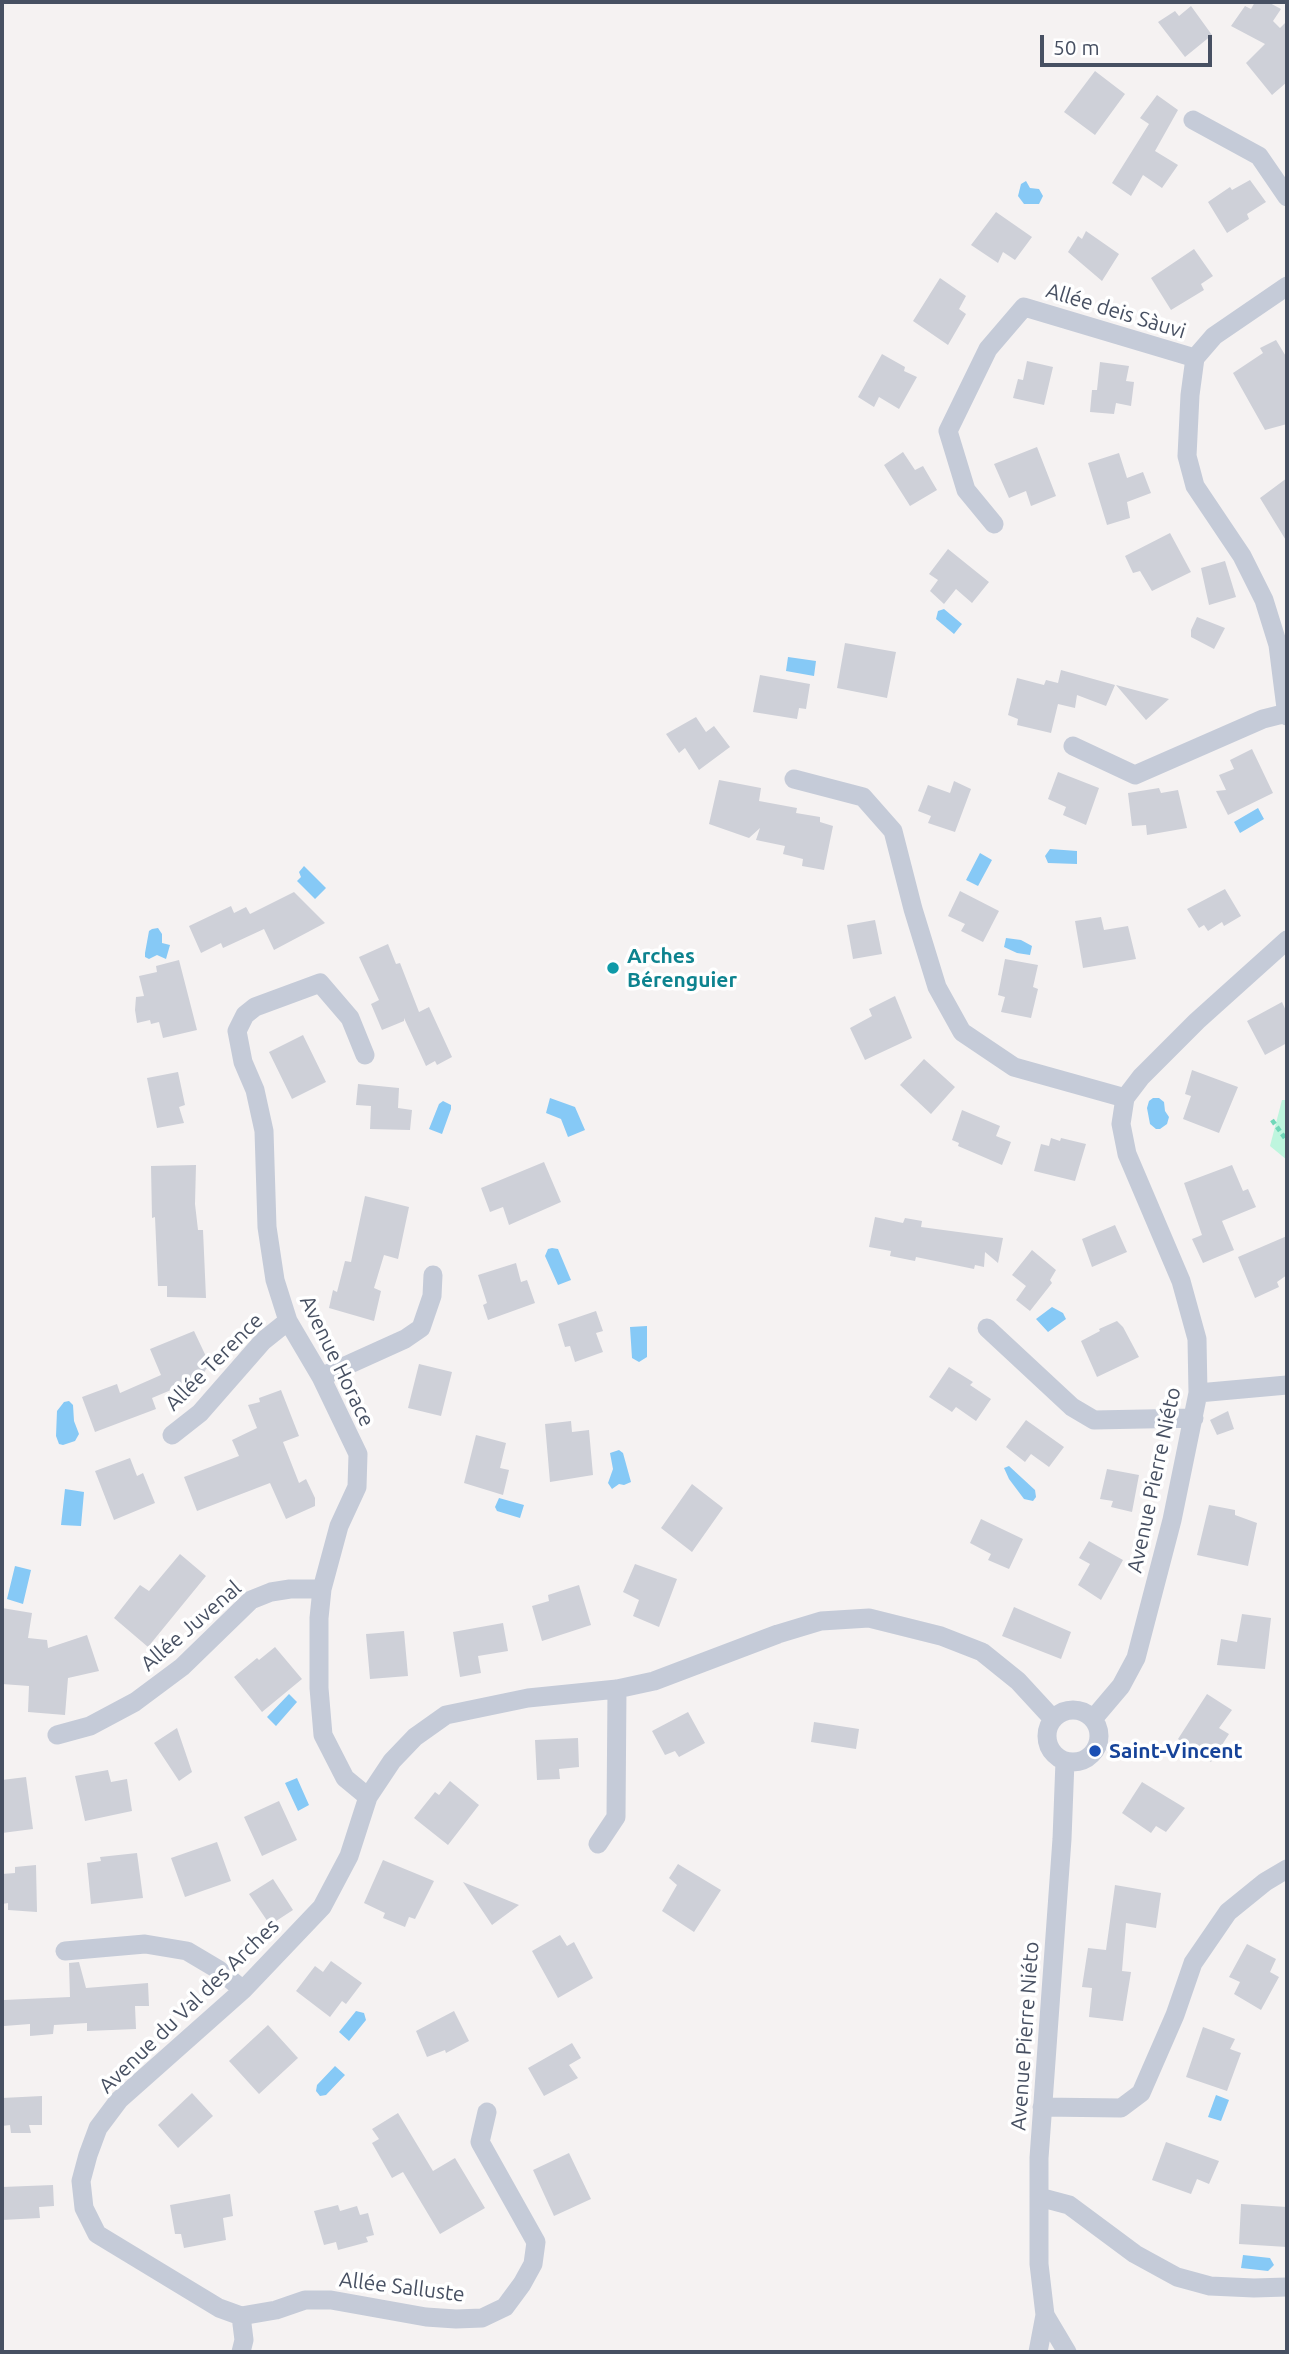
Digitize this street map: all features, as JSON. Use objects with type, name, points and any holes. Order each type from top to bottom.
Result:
[{"type":"street","points":[[1193,120],[1259,156],[1287,197]]},
{"type":"street","points":[[1073,746],[1135,775],[1263,719],[1287,715],[1278,645],[1264,600],[1242,556],[1195,486],[1187,456],[1189,395],[1195,358],[1214,337],[1287,286]]},
{"type":"street","name":"Allée deis Sàuvi","points":[[994,524],[966,490],[948,430],[988,349],[1024,307],[1195,358]]},
{"type":"street","points":[[794,779],[863,797],[894,831],[913,909],[937,987],[962,1032],[1014,1067],[1125,1098],[1141,1077],[1197,1021],[1287,940]]},
{"type":"street","name":"Avenue Horace","points":[[365,1055],[350,1018],[320,982],[255,1007],[245,1015],[237,1031],[243,1062],[255,1090],[264,1131],[267,1227],[275,1280],[288,1321],[321,1377],[358,1454],[357,1487],[339,1526],[322,1589],[318,1688],[323,1735],[345,1778],[368,1797]]},
{"type":"street","name":"Avenue Pierre Niéto","points":[[1093,1719],[1121,1686],[1136,1658],[1172,1520],[1198,1393],[1197,1339],[1181,1280],[1127,1154],[1121,1124],[1125,1098]]},
{"type":"street","points":[[321,1377],[405,1339],[421,1328],[432,1296],[433,1275]]},
{"type":"street","name":"Allée Terence","points":[[172,1435],[200,1413],[263,1340],[288,1321]]},
{"type":"street","points":[[986,1328],[1072,1407],[1094,1420],[1194,1418]]},
{"type":"street","points":[[1198,1393],[1287,1385]]},
{"type":"street","name":"Allée Juvenal","points":[[57,1735],[90,1726],[135,1702],[182,1667],[251,1600],[271,1592],[290,1589],[322,1589]]},
{"type":"street","name":"Avenue du Val des Arches","points":[[241,2316],[219,2308],[97,2234],[84,2208],[82,2181],[98,2128],[119,2100],[243,1990],[322,1907],[349,1856],[368,1797],[392,1761],[415,1737],[446,1715],[528,1698],[617,1689],[654,1681],[778,1634],[821,1621],[869,1618],[941,1636],[982,1652],[1018,1681],[1053,1719]]},
{"type":"street","points":[[598,1844],[617,1817],[617,1689]]},
{"type":"street","points":[[1077,1710],[1093,1719],[1100,1734],[1095,1751],[1082,1762],[1057,1758],[1048,1744],[1047,1735],[1053,1719],[1060,1713],[1077,1710]]},
{"type":"street","name":"Avenue Pierre Niéto","points":[[1038,2352],[1045,2315],[1039,2264],[1042,2107],[1062,1839],[1065,1761]]},
{"type":"street","points":[[1042,2107],[1121,2108],[1141,2093],[1175,2015],[1193,1963],[1228,1912],[1265,1882],[1287,1869]]},
{"type":"street","points":[[65,1951],[145,1944],[187,1951],[219,1970],[243,1990]]},
{"type":"street","name":"Allée Salluste","points":[[241,2316],[276,2310],[305,2300],[331,2300],[456,2319],[482,2318],[505,2307],[533,2264],[536,2242],[480,2142],[487,2112]]},
{"type":"street","points":[[1039,2197],[1069,2205],[1135,2254],[1177,2277],[1210,2287],[1287,2287]]},
{"type":"street","name":"Avenue Pierre Niéto","points":[[1045,2315],[1067,2352]]},
{"type":"street","points":[[241,2316],[244,2340],[241,2352]]},
{"type":"path","points":[[1272,1120],[1287,1141]]},
{"type":"green space","points":[[1282,1100],[1287,1100],[1287,1160],[1270,1146]]},
{"type":"water","points":[[1026,181],[1030,188],[1039,189],[1043,196],[1039,204],[1024,204],[1018,196],[1021,184]]},
{"type":"water","points":[[944,609],[962,624],[954,634],[936,619],[938,611]]},
{"type":"water","points":[[788,657],[816,661],[814,676],[786,671]]},
{"type":"water","points":[[1258,808],[1264,819],[1240,833],[1234,822]]},
{"type":"water","points":[[1050,849],[1077,851],[1077,864],[1048,863],[1045,856]]},
{"type":"water","points":[[980,853],[992,860],[978,886],[966,880]]},
{"type":"water","points":[[304,866],[326,888],[315,899],[297,881]]},
{"type":"water","points":[[158,928],[162,934],[162,943],[170,945],[166,959],[157,955],[149,959],[145,957],[145,953],[149,931]]},
{"type":"water","points":[[1006,938],[1021,940],[1032,946],[1030,955],[1004,947]]},
{"type":"water","points":[[550,1098],[575,1107],[585,1130],[568,1137],[561,1119],[546,1113]]},
{"type":"water","points":[[1153,1098],[1164,1102],[1169,1117],[1167,1124],[1160,1129],[1150,1124],[1147,1108]]},
{"type":"water","points":[[443,1101],[451,1105],[451,1109],[442,1134],[429,1129],[439,1104]]},
{"type":"water","points":[[548,1249],[558,1249],[571,1280],[558,1285],[545,1256]]},
{"type":"water","points":[[1052,1307],[1063,1313],[1066,1319],[1048,1332],[1036,1319]]},
{"type":"water","points":[[647,1326],[647,1357],[639,1362],[632,1358],[630,1327]]},
{"type":"water","points":[[69,1401],[73,1405],[74,1421],[79,1434],[75,1441],[63,1445],[59,1444],[56,1436],[57,1411],[64,1402]]},
{"type":"water","points":[[619,1450],[623,1453],[631,1482],[619,1484],[612,1489],[608,1483],[613,1469],[610,1453]]},
{"type":"water","points":[[1009,1466],[1035,1490],[1036,1497],[1033,1501],[1024,1499],[1009,1479],[1004,1468]]},
{"type":"water","points":[[65,1489],[84,1492],[81,1526],[61,1525]]},
{"type":"water","points":[[499,1498],[524,1505],[520,1518],[497,1511],[495,1507]]},
{"type":"water","points":[[15,1566],[31,1570],[23,1604],[7,1599]]},
{"type":"water","points":[[289,1694],[297,1702],[276,1726],[267,1717]]},
{"type":"water","points":[[297,1778],[309,1805],[298,1811],[285,1783]]},
{"type":"water","points":[[356,2011],[364,2013],[366,2020],[349,2041],[339,2032]]},
{"type":"water","points":[[335,2066],[345,2075],[326,2095],[320,2096],[316,2091],[317,2085]]},
{"type":"water","points":[[1216,2095],[1229,2100],[1221,2121],[1208,2117]]},
{"type":"water","points":[[1243,2255],[1270,2258],[1274,2265],[1268,2271],[1241,2268]]},
{"type":"building","points":[[1255,2],[1268,2],[1281,9],[1273,21],[1280,28],[1287,21],[1287,82],[1272,95],[1246,63],[1265,44],[1231,26],[1245,6],[1251,9]]},
{"type":"building","points":[[1191,6],[1212,35],[1185,57],[1158,22],[1175,11],[1179,16]]},
{"type":"building","points":[[1095,71],[1125,94],[1095,135],[1064,112]]},
{"type":"building","points":[[1157,95],[1178,110],[1155,151],[1178,165],[1162,188],[1143,175],[1131,196],[1112,183],[1149,124],[1140,118]]},
{"type":"building","points":[[1250,180],[1266,202],[1247,214],[1249,219],[1227,233],[1208,202],[1230,187],[1232,190]]},
{"type":"building","points":[[996,212],[1032,237],[1015,260],[1003,252],[998,263],[971,245]]},
{"type":"building","points":[[1086,231],[1119,254],[1102,281],[1068,252],[1078,236],[1082,239]]},
{"type":"building","points":[[1194,249],[1213,276],[1201,284],[1204,290],[1171,310],[1151,278]]},
{"type":"building","points":[[940,278],[966,296],[959,309],[966,314],[948,345],[913,321]]},
{"type":"building","points":[[1276,340],[1287,358],[1287,424],[1265,430],[1233,373],[1263,353],[1260,348]]},
{"type":"building","points":[[882,354],[905,367],[904,371],[917,377],[899,409],[879,397],[874,407],[858,397]]},
{"type":"building","points":[[1027,361],[1053,367],[1044,405],[1013,398],[1018,379],[1023,380]]},
{"type":"building","points":[[1100,362],[1129,366],[1126,381],[1134,382],[1131,406],[1116,403],[1114,414],[1090,412],[1092,390],[1097,390]]},
{"type":"building","points":[[1037,447],[1056,496],[1031,506],[1026,491],[1009,498],[994,464]]},
{"type":"building","points":[[903,452],[915,470],[923,466],[937,490],[910,506],[884,465]]},
{"type":"building","points":[[1119,453],[1127,478],[1143,472],[1151,493],[1127,502],[1130,518],[1107,525],[1088,463]]},
{"type":"building","points":[[1287,478],[1287,542],[1260,498]]},
{"type":"building","points":[[1170,533],[1191,572],[1152,591],[1140,571],[1133,573],[1125,556]]},
{"type":"building","points":[[948,549],[989,582],[972,603],[956,589],[944,604],[930,591],[938,580],[929,574]]},
{"type":"building","points":[[1225,561],[1236,597],[1209,605],[1201,568]]},
{"type":"building","points":[[1197,617],[1225,628],[1214,649],[1191,637]]},
{"type":"building","points":[[845,643],[896,652],[887,698],[837,688]]},
{"type":"building","points":[[1061,670],[1115,685],[1106,706],[1077,695],[1075,708],[1058,704],[1051,733],[1017,725],[1018,719],[1008,715],[1017,678],[1044,685],[1046,680],[1058,683]]},
{"type":"building","points":[[760,675],[810,684],[806,709],[799,708],[797,719],[753,712]]},
{"type":"building","points":[[1116,685],[1169,699],[1146,720]]},
{"type":"building","points":[[696,717],[706,732],[714,726],[730,747],[699,770],[685,748],[679,753],[666,734]]},
{"type":"building","points":[[1252,749],[1273,793],[1228,815],[1216,791],[1226,790],[1219,775],[1234,769],[1230,760]]},
{"type":"building","points":[[1058,772],[1099,788],[1086,825],[1063,815],[1066,807],[1048,799]]},
{"type":"building","points":[[719,780],[761,788],[759,801],[797,808],[796,813],[820,817],[820,822],[833,826],[824,870],[802,866],[803,859],[783,854],[785,846],[756,840],[760,828],[749,838],[709,824]]},
{"type":"building","points":[[954,781],[971,789],[955,832],[928,823],[931,816],[918,811],[928,785],[950,793]]},
{"type":"building","points":[[1159,788],[1161,793],[1178,790],[1187,828],[1147,835],[1146,825],[1132,826],[1128,793]]},
{"type":"building","points":[[1225,889],[1241,916],[1224,926],[1222,922],[1208,931],[1204,925],[1199,928],[1187,909]]},
{"type":"building","points":[[960,891],[999,911],[983,942],[961,931],[965,924],[948,916]]},
{"type":"building","points":[[294,892],[325,923],[274,950],[264,929],[223,948],[221,943],[201,953],[189,926],[231,906],[234,913],[246,907],[250,914]]},
{"type":"building","points":[[1101,917],[1104,930],[1128,926],[1136,959],[1083,968],[1075,921]]},
{"type":"building","points":[[875,920],[882,954],[853,959],[847,925]]},
{"type":"building","points":[[388,944],[396,964],[400,963],[419,1012],[429,1007],[452,1057],[437,1065],[435,1061],[426,1066],[404,1018],[404,1021],[382,1030],[371,1004],[379,1000],[359,957]]},
{"type":"building","points":[[1005,959],[1038,965],[1033,987],[1038,989],[1031,1018],[1001,1012],[1005,997],[998,995]]},
{"type":"building","points":[[179,960],[197,1030],[163,1038],[159,1022],[151,1024],[150,1020],[137,1023],[136,997],[144,996],[139,976],[157,972],[156,966]]},
{"type":"building","points":[[895,996],[912,1038],[865,1060],[850,1028],[872,1016],[869,1009]]},
{"type":"building","points":[[1282,1002],[1287,1013],[1287,1043],[1265,1055],[1247,1021]]},
{"type":"building","points":[[303,1035],[326,1082],[292,1099],[269,1052]]},
{"type":"building","points":[[924,1059],[955,1087],[931,1114],[900,1085]]},
{"type":"building","points":[[1192,1070],[1238,1087],[1219,1133],[1183,1119],[1191,1096],[1185,1094]]},
{"type":"building","points":[[178,1072],[185,1105],[179,1107],[184,1123],[157,1128],[147,1078]]},
{"type":"building","points":[[358,1084],[399,1088],[398,1108],[412,1110],[410,1130],[370,1129],[371,1106],[356,1105]]},
{"type":"building","points":[[962,1110],[1000,1126],[996,1136],[1011,1142],[1002,1165],[958,1146],[959,1143],[952,1140]]},
{"type":"building","points":[[1051,1138],[1086,1144],[1075,1181],[1034,1171],[1041,1144],[1049,1146]]},
{"type":"building","points":[[544,1162],[561,1202],[509,1225],[503,1207],[490,1212],[481,1188]]},
{"type":"building","points":[[196,1165],[195,1204],[198,1230],[203,1230],[206,1298],[167,1297],[167,1286],[158,1286],[151,1166]]},
{"type":"building","points":[[1232,1165],[1243,1191],[1248,1189],[1256,1207],[1222,1221],[1234,1250],[1203,1263],[1192,1239],[1202,1235],[1184,1183]]},
{"type":"building","points":[[365,1196],[409,1207],[398,1259],[384,1255],[374,1288],[381,1291],[374,1321],[329,1308],[333,1290],[337,1292],[345,1261],[351,1262]]},
{"type":"building","points":[[875,1217],[903,1223],[905,1218],[922,1221],[921,1227],[1003,1238],[998,1263],[985,1252],[984,1267],[975,1265],[974,1269],[916,1257],[915,1261],[890,1256],[891,1251],[869,1247]]},
{"type":"building","points":[[1115,1225],[1127,1252],[1092,1267],[1082,1239]]},
{"type":"building","points":[[1287,1236],[1287,1275],[1277,1282],[1279,1287],[1255,1298],[1238,1257]]},
{"type":"building","points":[[1032,1250],[1056,1270],[1050,1280],[1052,1283],[1030,1311],[1016,1300],[1026,1286],[1012,1275]]},
{"type":"building","points":[[516,1263],[521,1282],[527,1280],[535,1303],[488,1320],[483,1305],[487,1303],[478,1275]]},
{"type":"building","points":[[596,1311],[603,1331],[596,1333],[603,1352],[575,1362],[570,1346],[565,1347],[558,1324]]},
{"type":"building","points":[[1117,1321],[1139,1357],[1097,1377],[1081,1341]]},
{"type":"building","points":[[194,1331],[211,1367],[206,1369],[202,1377],[152,1398],[156,1409],[95,1432],[82,1397],[117,1384],[120,1393],[161,1375],[150,1349]]},
{"type":"building","points":[[419,1364],[452,1372],[441,1416],[408,1408]]},
{"type":"building","points":[[949,1367],[973,1382],[970,1385],[991,1399],[976,1421],[956,1407],[952,1412],[929,1397]]},
{"type":"building","points":[[281,1390],[299,1436],[283,1442],[299,1483],[306,1479],[315,1498],[315,1506],[286,1519],[270,1483],[197,1511],[184,1477],[239,1456],[232,1440],[257,1428],[248,1405],[260,1402],[259,1398]]},
{"type":"building","points":[[1228,1411],[1234,1429],[1217,1435],[1210,1420]]},
{"type":"building","points":[[1026,1420],[1064,1447],[1049,1467],[1031,1454],[1025,1462],[1006,1447]]},
{"type":"building","points":[[571,1421],[572,1432],[589,1430],[593,1475],[550,1482],[545,1424]]},
{"type":"building","points":[[476,1435],[506,1443],[500,1468],[509,1470],[503,1495],[464,1483]]},
{"type":"building","points":[[130,1458],[137,1476],[143,1473],[155,1503],[114,1520],[95,1471]]},
{"type":"building","points":[[1107,1469],[1139,1475],[1132,1512],[1111,1507],[1113,1501],[1100,1499]]},
{"type":"building","points":[[692,1484],[723,1508],[692,1552],[661,1528]]},
{"type":"building","points":[[1209,1505],[1235,1510],[1235,1515],[1257,1523],[1248,1566],[1197,1555]]},
{"type":"building","points":[[981,1519],[1023,1539],[1009,1569],[988,1560],[991,1554],[970,1543]]},
{"type":"building","points":[[1089,1541],[1123,1560],[1101,1600],[1078,1585],[1090,1564],[1079,1558]]},
{"type":"building","points":[[180,1554],[206,1576],[148,1647],[114,1618],[140,1585],[149,1591]]},
{"type":"building","points":[[635,1564],[677,1579],[659,1627],[633,1616],[639,1600],[623,1592]]},
{"type":"building","points":[[579,1585],[591,1625],[542,1641],[532,1606],[549,1601],[548,1595]]},
{"type":"building","points":[[1014,1607],[1071,1632],[1061,1659],[1002,1636]]},
{"type":"building","points":[[2,1608],[32,1613],[28,1638],[47,1640],[48,1648],[87,1635],[99,1671],[68,1678],[65,1715],[28,1712],[29,1686],[2,1684]]},
{"type":"building","points":[[1242,1614],[1271,1618],[1265,1669],[1217,1665],[1221,1639],[1237,1642]]},
{"type":"building","points":[[503,1623],[508,1651],[478,1656],[481,1673],[460,1677],[453,1632]]},
{"type":"building","points":[[404,1631],[408,1676],[370,1679],[366,1634]]},
{"type":"building","points":[[275,1647],[302,1679],[262,1712],[234,1677]]},
{"type":"building","points":[[1207,1694],[1232,1710],[1219,1728],[1229,1734],[1211,1762],[1178,1739]]},
{"type":"building","points":[[688,1712],[705,1743],[679,1757],[675,1751],[665,1755],[652,1731]]},
{"type":"building","points":[[814,1722],[859,1729],[856,1749],[811,1742]]},
{"type":"building","points":[[177,1728],[192,1772],[179,1781],[154,1743]]},
{"type":"building","points":[[578,1738],[579,1767],[559,1769],[560,1779],[537,1780],[535,1740]]},
{"type":"building","points":[[108,1770],[111,1782],[127,1779],[132,1811],[85,1821],[75,1776]]},
{"type":"building","points":[[26,1777],[33,1829],[2,1833],[2,1780]]},
{"type":"building","points":[[450,1781],[479,1805],[448,1845],[414,1818],[435,1792],[439,1795]]},
{"type":"building","points":[[1142,1782],[1185,1808],[1166,1832],[1156,1826],[1151,1833],[1122,1813]]},
{"type":"building","points":[[279,1801],[297,1840],[262,1856],[244,1817]]},
{"type":"building","points":[[217,1842],[231,1881],[185,1897],[171,1858]]},
{"type":"building","points":[[137,1853],[143,1898],[91,1904],[87,1863],[101,1861],[100,1857]]},
{"type":"building","points":[[383,1860],[434,1881],[415,1919],[409,1917],[405,1927],[383,1918],[385,1913],[364,1903]]},
{"type":"building","points":[[678,1864],[721,1890],[694,1932],[662,1911],[677,1885],[669,1878]]},
{"type":"building","points":[[36,1865],[37,1912],[8,1910],[8,1903],[2,1904],[2,1874],[15,1873],[15,1867]]},
{"type":"building","points":[[273,1879],[293,1910],[270,1925],[249,1894]]},
{"type":"building","points":[[463,1882],[519,1905],[492,1925]]},
{"type":"building","points":[[1115,1885],[1161,1893],[1156,1928],[1126,1923],[1122,1971],[1131,1972],[1123,2021],[1089,2017],[1092,1988],[1082,1987],[1088,1948],[1106,1950]]},
{"type":"building","points":[[560,1935],[567,1946],[574,1942],[593,1978],[558,1998],[532,1951]]},
{"type":"building","points":[[1247,1944],[1276,1959],[1270,1972],[1279,1977],[1261,2010],[1234,1994],[1240,1982],[1229,1977]]},
{"type":"building","points":[[331,1961],[362,1983],[346,2004],[342,2001],[330,2017],[296,1991],[315,1966],[323,1972]]},
{"type":"building","points":[[79,1962],[86,1988],[148,1983],[149,2006],[135,2006],[136,2029],[87,2031],[87,2023],[54,2025],[53,2034],[30,2036],[30,2024],[4,2026],[4,2000],[70,1997],[69,1963]]},
{"type":"building","points":[[454,2011],[469,2041],[446,2053],[445,2050],[427,2057],[416,2031]]},
{"type":"building","points":[[268,2025],[298,2058],[259,2094],[229,2061]]},
{"type":"building","points":[[1203,2027],[1235,2039],[1230,2049],[1241,2053],[1227,2091],[1186,2077]]},
{"type":"building","points":[[572,2043],[581,2058],[569,2065],[578,2078],[544,2096],[528,2068]]},
{"type":"building","points":[[192,2093],[213,2116],[178,2148],[158,2125]]},
{"type":"building","points":[[42,2096],[42,2125],[29,2125],[31,2133],[11,2133],[10,2125],[2,2126],[2,2098]]},
{"type":"building","points":[[398,2113],[433,2171],[455,2158],[485,2208],[440,2234],[403,2172],[392,2178],[372,2143],[379,2139],[372,2129]]},
{"type":"building","points":[[1166,2142],[1219,2161],[1209,2184],[1197,2179],[1191,2194],[1152,2180]]},
{"type":"building","points":[[569,2153],[591,2199],[554,2216],[533,2170]]},
{"type":"building","points":[[53,2185],[54,2206],[39,2207],[40,2218],[2,2220],[2,2187]]},
{"type":"building","points":[[230,2194],[233,2216],[223,2218],[226,2240],[184,2248],[181,2234],[175,2234],[170,2205]]},
{"type":"building","points":[[1241,2204],[1287,2207],[1287,2247],[1239,2244]]},
{"type":"building","points":[[338,2205],[340,2211],[357,2206],[360,2215],[368,2213],[374,2235],[366,2237],[368,2242],[338,2250],[336,2242],[324,2245],[314,2211]]},
{"type":"place","name":"Arches Bérenguier","points":[[613,968]]},
{"type":"place","name":"Saint-Vincent","points":[[1095,1751]]}]
